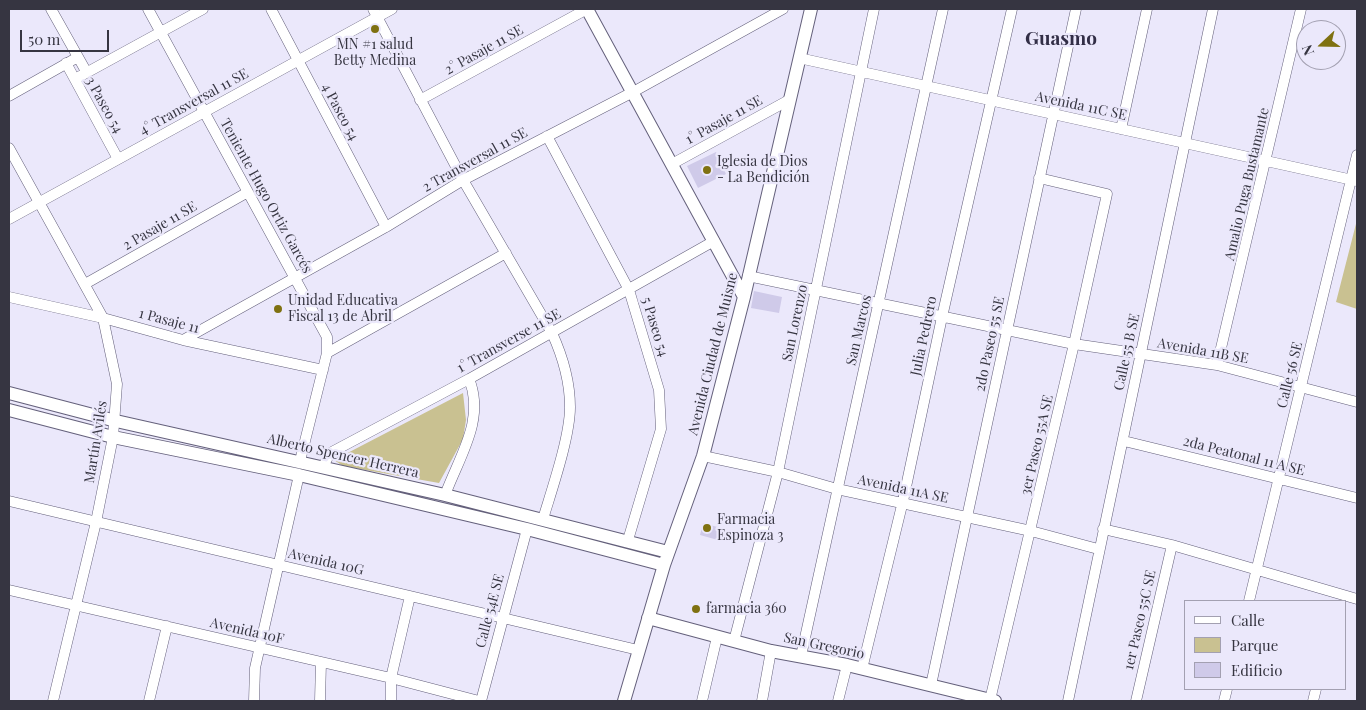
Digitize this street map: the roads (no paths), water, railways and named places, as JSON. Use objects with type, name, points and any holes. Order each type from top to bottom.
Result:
[{"type":"street","name":"3 Paseo 54","points":[[52,9],[87,73]]},
{"type":"street","name":"Teniente Hugo Ortiz Garcés","points":[[148,9],[327,337],[327,353],[300,461]]},
{"type":"street","points":[[75,79],[203,9]]},
{"type":"street","name":"4 Paseo 54","points":[[271,9],[386,227]]},
{"type":"street","name":"4° Transversal 11 SE","points":[[9,219],[298,60],[375,13],[392,9]]},
{"type":"street","points":[[587,9],[744,297]]},
{"type":"street","name":"2° Pasaje 11 SE","points":[[420,100],[587,9]]},
{"type":"street","name":"2 Transversal 11 SE","points":[[183,340],[386,227],[463,180],[632,92],[783,9]]},
{"type":"street","name":"Avenida Ciudad de Muisne","points":[[624,701],[666,559],[703,456],[744,297],[811,9]]},
{"type":"street","name":"San Lorenzo","points":[[734,641],[778,472],[874,9]]},
{"type":"street","name":"San Marcos","points":[[801,656],[944,9]]},
{"type":"street","name":"Julia Pedrero","points":[[862,669],[903,501],[942,317],[1012,9]]},
{"type":"street","name":"2do Paseo 55 SE","points":[[931,685],[1076,9]]},
{"type":"street","points":[[1121,129],[1147,9]]},
{"type":"street","name":"Calle 55 B SE","points":[[1068,701],[1102,529],[1124,441],[1214,9]]},
{"type":"street","name":"Amalio Puga Bustamante","points":[[1217,365],[1302,9]]},
{"type":"street","points":[[375,13],[463,180],[552,332],[562,359],[570,408],[566,433],[544,519]]},
{"type":"street","points":[[9,96],[78,57]]},
{"type":"street","name":"Avenida 11C SE","points":[[799,58],[1355,180]]},
{"type":"street","name":"3 Paseo 54","points":[[66,63],[118,159]]},
{"type":"street","name":"1° Pasaje 11 SE","points":[[672,164],[789,100]]},
{"type":"street","name":"5 Paseo 54","points":[[547,136],[629,290],[660,390],[662,429],[628,540]]},
{"type":"street","name":"Martín Avilés","points":[[9,148],[103,318],[117,384],[116,420],[96,522],[53,701]]},
{"type":"street","name":"Calle 56 SE","points":[[1249,600],[1301,386],[1355,180],[1357,155]]},
{"type":"street","name":"3er Paseo 55A SE","points":[[993,701],[1107,194],[1039,178]]},
{"type":"street","name":"2 Pasaje 11 SE","points":[[85,284],[248,192]]},
{"type":"street","name":"1° Transverse 11 SE","points":[[323,467],[330,453],[468,380],[714,241]]},
{"type":"street","points":[[327,353],[506,253]]},
{"type":"street","name":"Avenida 11B SE","points":[[748,276],[1074,344],[1217,365],[1357,402]]},
{"type":"street","name":"1 Pasaje 11","points":[[9,297],[103,318],[183,340],[322,370]]},
{"type":"street","points":[[447,490],[472,430],[474,394],[468,380]]},
{"type":"street","name":"Alberto Spencer Herrera","points":[[9,393],[116,420],[300,461],[628,540],[666,559]]},
{"type":"street","name":"Alberto Spencer Herrera","points":[[9,410],[113,437],[299,475],[527,529],[666,559]]},
{"type":"street","name":"2da Peatonal 11 A SE","points":[[1124,441],[1357,498]]},
{"type":"street","name":"Avenida 11A SE","points":[[703,456],[778,472],[837,489],[903,501],[1031,530],[1098,549]]},
{"type":"street","points":[[254,701],[255,668],[299,475]]},
{"type":"street","name":"Avenida 10G","points":[[9,501],[638,650]]},
{"type":"street","name":"Calle 54E SE","points":[[480,701],[527,529]]},
{"type":"street","points":[[1102,529],[1172,545],[1257,569],[1337,598],[1357,599]]},
{"type":"street","name":"1er Paseo 55C SE","points":[[1136,701],[1172,545]]},
{"type":"street","name":"Avenida 10F","points":[[9,590],[391,678],[480,701]]},
{"type":"street","points":[[391,701],[391,678],[410,596]]},
{"type":"street","name":"San Gregorio","points":[[648,618],[771,651],[847,665],[993,701]]},
{"type":"street","points":[[149,701],[167,626]]},
{"type":"street","points":[[702,701],[717,637]]},
{"type":"street","points":[[762,701],[771,651]]},
{"type":"street","points":[[320,701],[321,662]]},
{"type":"street","points":[[838,701],[847,665]]},
{"type":"place","name":"MN #1 salud Betty Medina","points":[[375,29]]},
{"type":"place","name":"Iglesia de Dios - La Bendición","points":[[707,170]]},
{"type":"place","name":"Unidad Educativa Fiscal 13 de Abril","points":[[278,309]]},
{"type":"place","name":"Farmacia Espinoza 3","points":[[707,528]]},
{"type":"place","name":"farmacia 360","points":[[696,609]]},
{"type":"district","name":"Guasmo","points":[[1061,39]]}]
